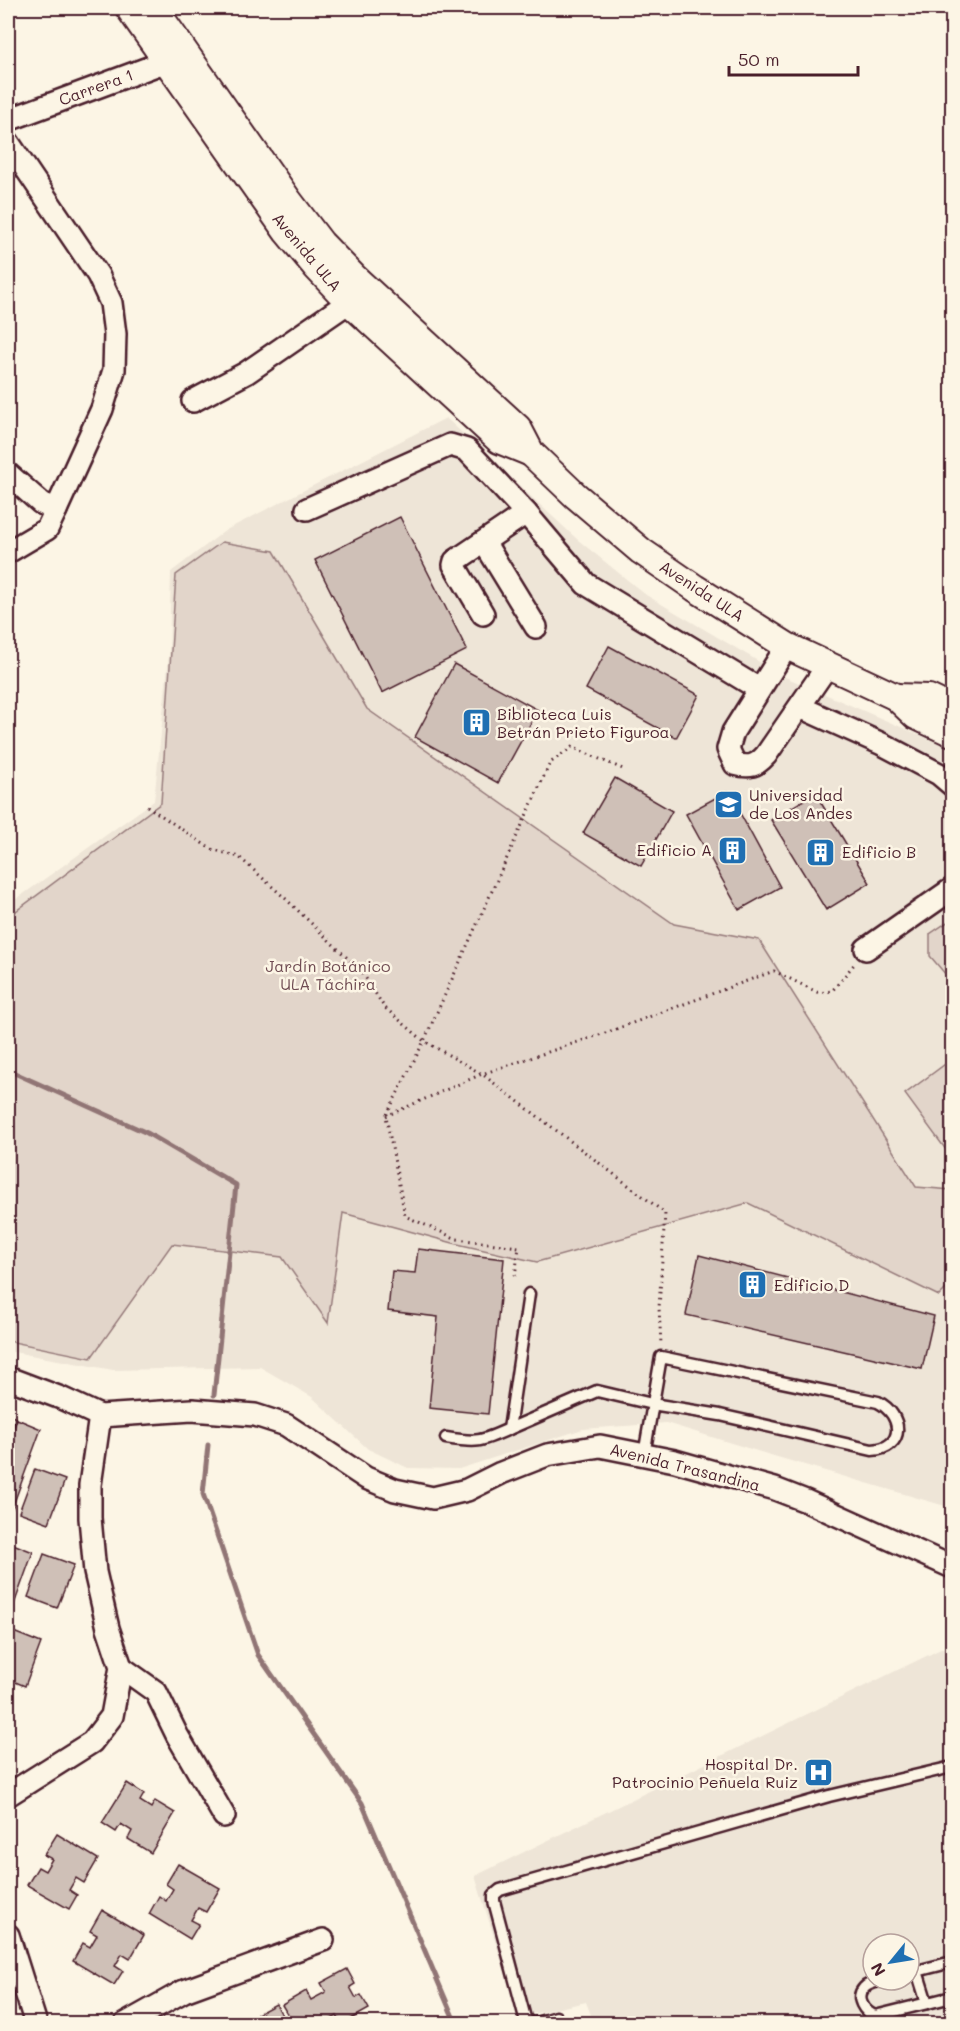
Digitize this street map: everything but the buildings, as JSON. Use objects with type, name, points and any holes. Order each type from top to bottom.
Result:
[{"type":"street","name":"Avenida ULA","points":[[129,8],[175,56],[321,243],[354,278],[518,428],[531,453],[575,495],[641,551],[788,646],[896,697],[916,716],[952,733]]},
{"type":"street","name":"Avenida ULA","points":[[154,8],[175,56],[287,232],[316,267],[349,302],[499,440],[531,453]]},
{"type":"street","name":"Carrera 1","points":[[8,120],[175,56]]},
{"type":"street","points":[[8,142],[98,274],[111,303],[115,334],[114,370],[102,409],[47,529],[8,552]]},
{"type":"street","points":[[193,401],[246,373],[349,302]]},
{"type":"street","points":[[307,509],[450,445],[467,450],[526,513],[586,584],[759,689]]},
{"type":"street","points":[[8,474],[41,503],[56,510]]},
{"type":"street","points":[[483,614],[454,565],[458,558],[526,513]]},
{"type":"street","points":[[484,542],[536,627]]},
{"type":"street","points":[[788,646],[733,732],[728,749],[735,765],[748,768],[757,764],[828,665]]},
{"type":"street","name":"Avenida ULA","points":[[896,697],[929,698],[952,709]]},
{"type":"street","points":[[800,707],[882,744],[939,774],[952,785]]},
{"type":"street","points":[[866,949],[952,889]]},
{"type":"street","name":"Avenida Trasandina","points":[[8,1378],[100,1416],[192,1410],[255,1415],[286,1425],[366,1478],[395,1490],[433,1498],[467,1490],[501,1473],[547,1455],[600,1446],[775,1489],[952,1567]]},
{"type":"street","points":[[8,1795],[92,1742],[112,1716],[121,1667],[108,1628],[91,1546],[90,1485],[100,1416]]},
{"type":"street","points":[[121,1667],[156,1692],[177,1735],[224,1816]]},
{"type":"street","points":[[8,1935],[36,2024]]},
{"type":"street","points":[[125,2024],[184,1991],[323,1940]]},
{"type":"lane","points":[[509,1429],[529,1294]]},
{"type":"lane","points":[[446,1438],[473,1443],[597,1391],[652,1404],[720,1415],[872,1450],[883,1449],[892,1444],[897,1434],[897,1420],[889,1408],[878,1402],[661,1357],[652,1404],[644,1455]]},
{"type":"lane","points":[[556,2017],[532,2024],[525,2018],[494,1901],[494,1895],[500,1890],[829,1796],[952,1767]]},
{"type":"lane","points":[[921,1970],[952,1962]]},
{"type":"lane","points":[[921,1990],[927,2004]]},
{"type":"lane","points":[[861,1992],[861,2004],[868,2014],[875,2016],[952,1997]]},
{"type":"path","points":[[515,1276],[519,1247],[457,1239],[405,1216],[386,1116],[424,1041],[550,762],[572,747],[625,770]]},
{"type":"path","points":[[147,806],[211,849],[239,857],[362,972],[384,1008],[424,1041],[482,1074],[665,1213],[659,1308],[662,1330],[661,1357]]},
{"type":"path","points":[[386,1116],[482,1074],[608,1032],[774,971],[819,993],[832,991],[866,949]]},
{"type":"shaded area","name":"Universidad de Los Andes","points":[[446,418],[578,540],[646,595],[785,677],[952,749],[952,1190],[916,1187],[759,940],[674,924],[366,709],[274,551],[176,575],[161,803],[8,917],[8,905],[154,801],[169,655],[171,572],[226,530]]},
{"type":"shaded area","points":[[748,1203],[939,1296],[952,1283],[952,1508],[666,1423],[583,1429],[459,1469],[408,1468],[368,1449],[312,1397],[260,1367],[113,1370],[8,1351],[8,1341],[91,1357],[172,1244],[282,1257],[328,1323],[343,1213],[453,1243],[537,1262]]},
{"type":"shaded area","name":"Hospital Dr. Patrocinio Peñuela Ruiz","points":[[947,1646],[952,1671],[952,2023],[594,2023],[586,2002],[519,2017],[475,1876]]},
{"type":"green space","name":"Jardín Botánico ULA Táchira","points":[[222,542],[274,551],[367,709],[674,924],[759,940],[916,1187],[952,1190],[952,1283],[939,1296],[748,1203],[537,1262],[453,1243],[343,1213],[328,1323],[282,1257],[172,1244],[91,1358],[8,1341],[8,917],[161,803],[176,575]]},
{"type":"green space","points":[[952,919],[952,982],[930,956],[930,934]]},
{"type":"green space","points":[[952,1059],[952,1158],[905,1094]]},
{"type":"waterway","points":[[8,1070],[147,1133],[236,1185],[214,1395]]},
{"type":"waterway","points":[[208,1445],[203,1494],[258,1655],[362,1803],[456,2024]]},
{"type":"place","name":"Biblioteca Luis Betrán Prieto Figuroa","points":[[476,723]]},
{"type":"place","name":"Universidad de Los Andes","points":[[728,804]]},
{"type":"place","name":"Edificio A","points":[[733,850]]},
{"type":"place","name":"Edificio B","points":[[821,852]]},
{"type":"place","name":"Edificio D","points":[[753,1285]]},
{"type":"place","name":"Hospital Dr. Patrocinio Peñuela Ruiz","points":[[819,1773]]}]
